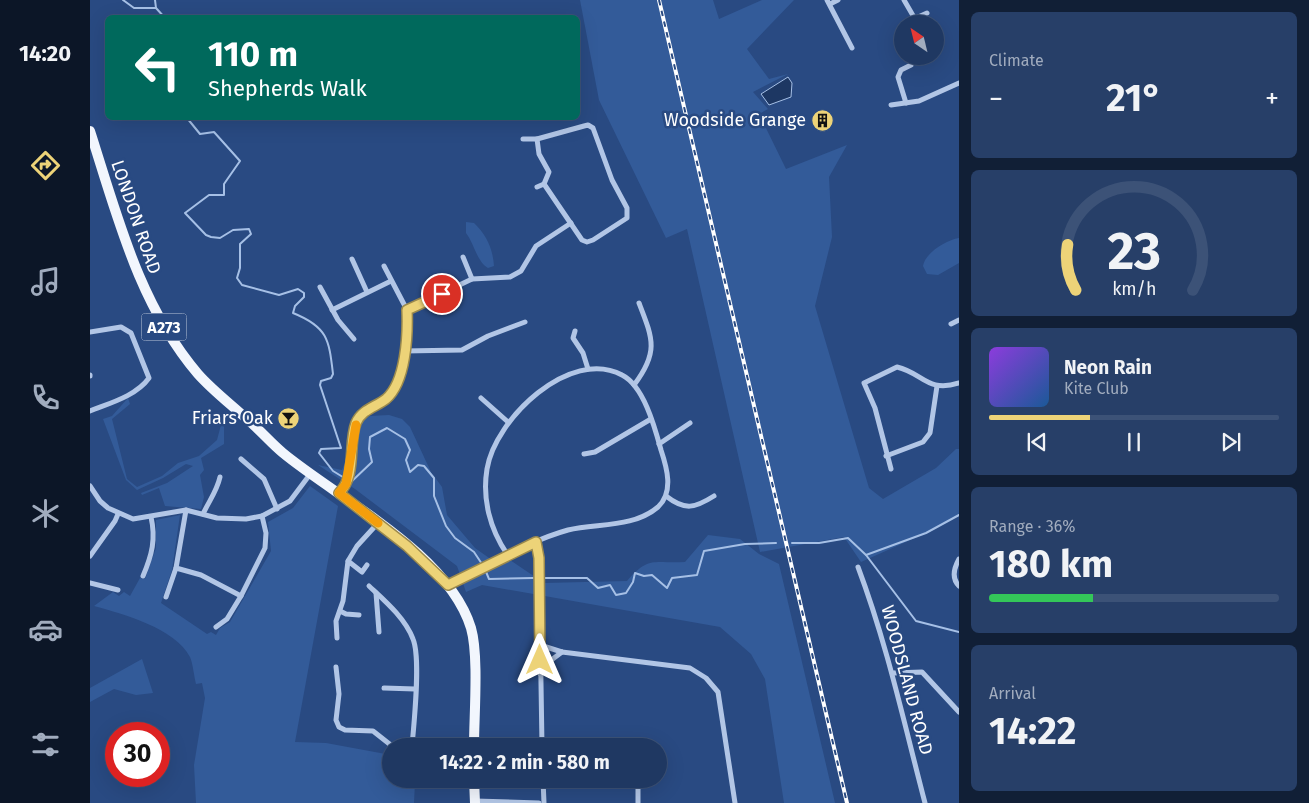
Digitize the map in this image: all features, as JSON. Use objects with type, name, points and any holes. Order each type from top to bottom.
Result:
[{"type":"main road","name":"LONDON ROAD","points":[[90,131],[130,256],[164,327],[199,375],[282,452],[378,523],[429,565],[448,585],[465,612],[471,630],[474,654],[474,738]]},
{"type":"main road","points":[[474,788],[475,802]]},
{"type":"street","points":[[838,0],[828,2],[852,48]]},
{"type":"street","points":[[904,0],[913,15]]},
{"type":"street","points":[[923,15],[927,13]]},
{"type":"street","points":[[906,103],[898,77],[901,70],[911,65]]},
{"type":"street","points":[[891,104],[919,101],[959,83]]},
{"type":"street","points":[[523,139],[537,140],[588,125],[593,128],[612,180],[627,208],[627,218],[593,240],[587,242],[582,240],[544,184]]},
{"type":"street","points":[[536,187],[544,184],[549,172],[540,154],[537,140]]},
{"type":"street","points":[[407,310],[472,279],[510,277],[521,271],[536,246],[571,223]]},
{"type":"street","points":[[463,257],[472,279]]},
{"type":"street","points":[[352,259],[368,292]]},
{"type":"street","points":[[339,493],[347,479],[356,423],[362,414],[386,399],[401,377],[407,310],[384,266]]},
{"type":"street","points":[[332,310],[391,281]]},
{"type":"street","points":[[320,287],[332,310],[354,339]]},
{"type":"street","points":[[634,385],[646,367],[653,348],[649,328],[639,303]]},
{"type":"street","points":[[951,324],[959,320]]},
{"type":"street","points":[[404,351],[462,350],[488,336],[525,322]]},
{"type":"street","points":[[90,332],[122,327],[131,333],[149,378],[144,386],[124,397],[90,411]]},
{"type":"street","points":[[575,331],[573,338],[583,353],[588,369]]},
{"type":"street","points":[[891,469],[886,456],[875,408],[864,384],[897,367],[926,383],[937,386],[959,383]]},
{"type":"street","points":[[448,585],[507,554],[568,530],[624,522],[644,516],[659,506],[666,496],[667,470],[645,403],[634,385],[623,375],[603,368],[588,369],[558,380],[532,398],[508,422],[495,442],[487,468],[485,490],[492,527],[507,554]]},
{"type":"street","points":[[886,456],[923,442],[934,418],[937,386]]},
{"type":"street","points":[[481,398],[508,422]]},
{"type":"street","points":[[584,454],[595,452],[651,419]]},
{"type":"street","points":[[659,444],[690,423]]},
{"type":"street","points":[[241,459],[264,479],[277,509]]},
{"type":"street","points":[[91,488],[100,501],[118,514],[133,519],[186,510],[217,518],[246,519],[262,516],[290,501],[311,473]]},
{"type":"street","points":[[203,514],[211,497],[217,491],[220,477]]},
{"type":"street","points":[[666,496],[678,506],[691,507],[714,496]]},
{"type":"street","points":[[166,598],[176,568],[186,510]]},
{"type":"street","points":[[90,556],[115,522],[118,514]]},
{"type":"street","points":[[216,627],[227,619],[265,548],[266,533],[262,516]]},
{"type":"street","points":[[143,576],[152,554],[155,533],[152,517]]},
{"type":"street","points":[[337,638],[336,621],[340,611],[348,561],[357,546],[378,523]]},
{"type":"street","points":[[536,542],[539,558],[542,738]]},
{"type":"street","points":[[959,559],[954,569],[956,583],[959,586]]},
{"type":"street","points":[[348,561],[362,572],[367,565]]},
{"type":"street","name":"WOODSLAND ROAD","points":[[858,566],[871,600],[893,673],[926,803]]},
{"type":"street","points":[[176,568],[201,575],[241,596]]},
{"type":"street","points":[[91,584],[118,590]]},
{"type":"street","points":[[369,586],[400,618],[414,640],[415,689],[412,738]]},
{"type":"street","points":[[376,593],[379,632]]},
{"type":"street","points":[[340,611],[346,614],[359,615]]},
{"type":"street","points":[[540,645],[562,652],[690,668],[706,678],[718,692],[735,803]]},
{"type":"street","points":[[540,674],[550,661],[562,652]]},
{"type":"street","points":[[336,667],[339,694],[336,720],[339,727],[344,730],[373,731],[382,738]]},
{"type":"street","points":[[893,673],[922,672],[959,712]]},
{"type":"street","points":[[384,688],[415,689]]},
{"type":"street","points":[[543,788],[544,803]]},
{"type":"street","points":[[638,788],[638,803]]},
{"type":"street","points":[[475,802],[539,803]]},
{"type":"shaded area","points":[[580,0],[713,0],[719,19],[762,0],[794,0],[747,49],[769,79],[788,74],[753,92],[768,109],[759,114],[786,169],[847,145],[829,177],[832,237],[815,306],[869,488],[883,499],[936,468],[956,449],[959,449],[959,515],[926,533],[861,562],[844,537],[760,552],[687,229],[666,238],[599,100]]},
{"type":"shaded area","points":[[788,77],[792,83],[791,97],[769,105],[761,94]]},
{"type":"shaded area","points":[[466,222],[474,223],[486,238],[491,249],[494,266],[488,268],[478,257],[466,233]]},
{"type":"shaded area","points":[[959,238],[959,263],[938,275],[927,274],[923,266],[928,256],[942,244]]},
{"type":"shaded area","points":[[128,398],[130,404],[112,419],[127,479],[137,487],[162,476],[178,463],[199,456],[217,440],[222,421],[224,421],[224,444],[201,458],[204,470],[200,475],[204,497],[201,509],[165,506],[159,488],[142,495],[141,493],[167,483],[193,466],[186,464],[163,478],[137,490],[126,480],[103,419],[112,416]]},
{"type":"shaded area","points":[[389,415],[402,419],[410,427],[431,472],[442,487],[447,515],[475,548],[499,565],[510,560],[544,583],[627,581],[641,567],[653,562],[685,562],[708,535],[740,539],[759,554],[779,564],[835,803],[784,803],[765,679],[751,654],[720,627],[482,585],[466,592],[457,566],[355,489],[318,465],[342,470],[349,452],[354,421],[370,416]]},
{"type":"shaded area","points":[[310,486],[338,506],[295,742],[326,743],[382,753],[382,788],[415,788],[414,803],[196,803],[194,765],[205,698],[202,683],[196,684],[190,657],[183,647],[161,630],[133,618],[94,606],[113,592],[119,596],[124,592],[130,596],[140,578],[145,579],[156,548],[156,520],[180,515],[172,570],[161,603],[207,634],[211,632],[216,635],[220,628],[230,622],[271,551],[268,522],[293,508]]},
{"type":"shaded area","points":[[142,659],[153,693],[136,695],[114,689],[90,702],[90,688]]},
{"type":"waterway","points":[[123,0],[134,8],[156,8],[162,15]]},
{"type":"waterway","points":[[155,0],[156,8]]},
{"type":"waterway","points":[[189,120],[200,134],[214,132],[240,161],[224,184],[224,195],[209,195],[185,213],[206,235],[211,237],[220,238],[233,230],[249,229],[251,234],[240,244],[240,268],[237,278],[242,285],[279,295],[298,289],[304,293],[304,297],[295,306],[293,313],[305,318],[320,329],[328,343],[333,374],[331,378],[321,381],[320,385],[341,448],[321,449],[319,453],[333,471],[351,482],[372,462],[369,449],[370,437],[387,428],[405,439],[410,450],[406,460],[410,472],[418,465],[424,466],[434,478],[434,496],[446,526],[455,538],[474,552],[489,579],[533,578]]},
{"type":"waterway","points":[[866,555],[926,533],[959,515]]},
{"type":"waterway","points":[[792,543],[819,543],[848,538],[866,555],[916,621],[959,632]]},
{"type":"waterway","points":[[545,578],[587,578],[598,588],[610,585],[616,595],[626,593],[633,582],[635,573],[644,576],[652,575],[667,588],[672,578],[697,575],[704,551],[745,544],[776,543]]},
{"type":"railway","points":[[659,0],[847,803]]},
{"type":"slow traffic","points":[[356,425],[354,446],[346,484],[339,493],[378,523]]},
{"type":"place","name":"Woodside Grange","points":[[822,120]]},
{"type":"place","name":"Friars Oak","points":[[289,418]]},
{"type":"route","points":[[442,294],[407,310],[401,377],[386,399],[362,414],[356,423],[354,446],[346,484],[339,493],[407,546],[448,585],[499,558],[536,542],[539,558],[540,660]]}]
